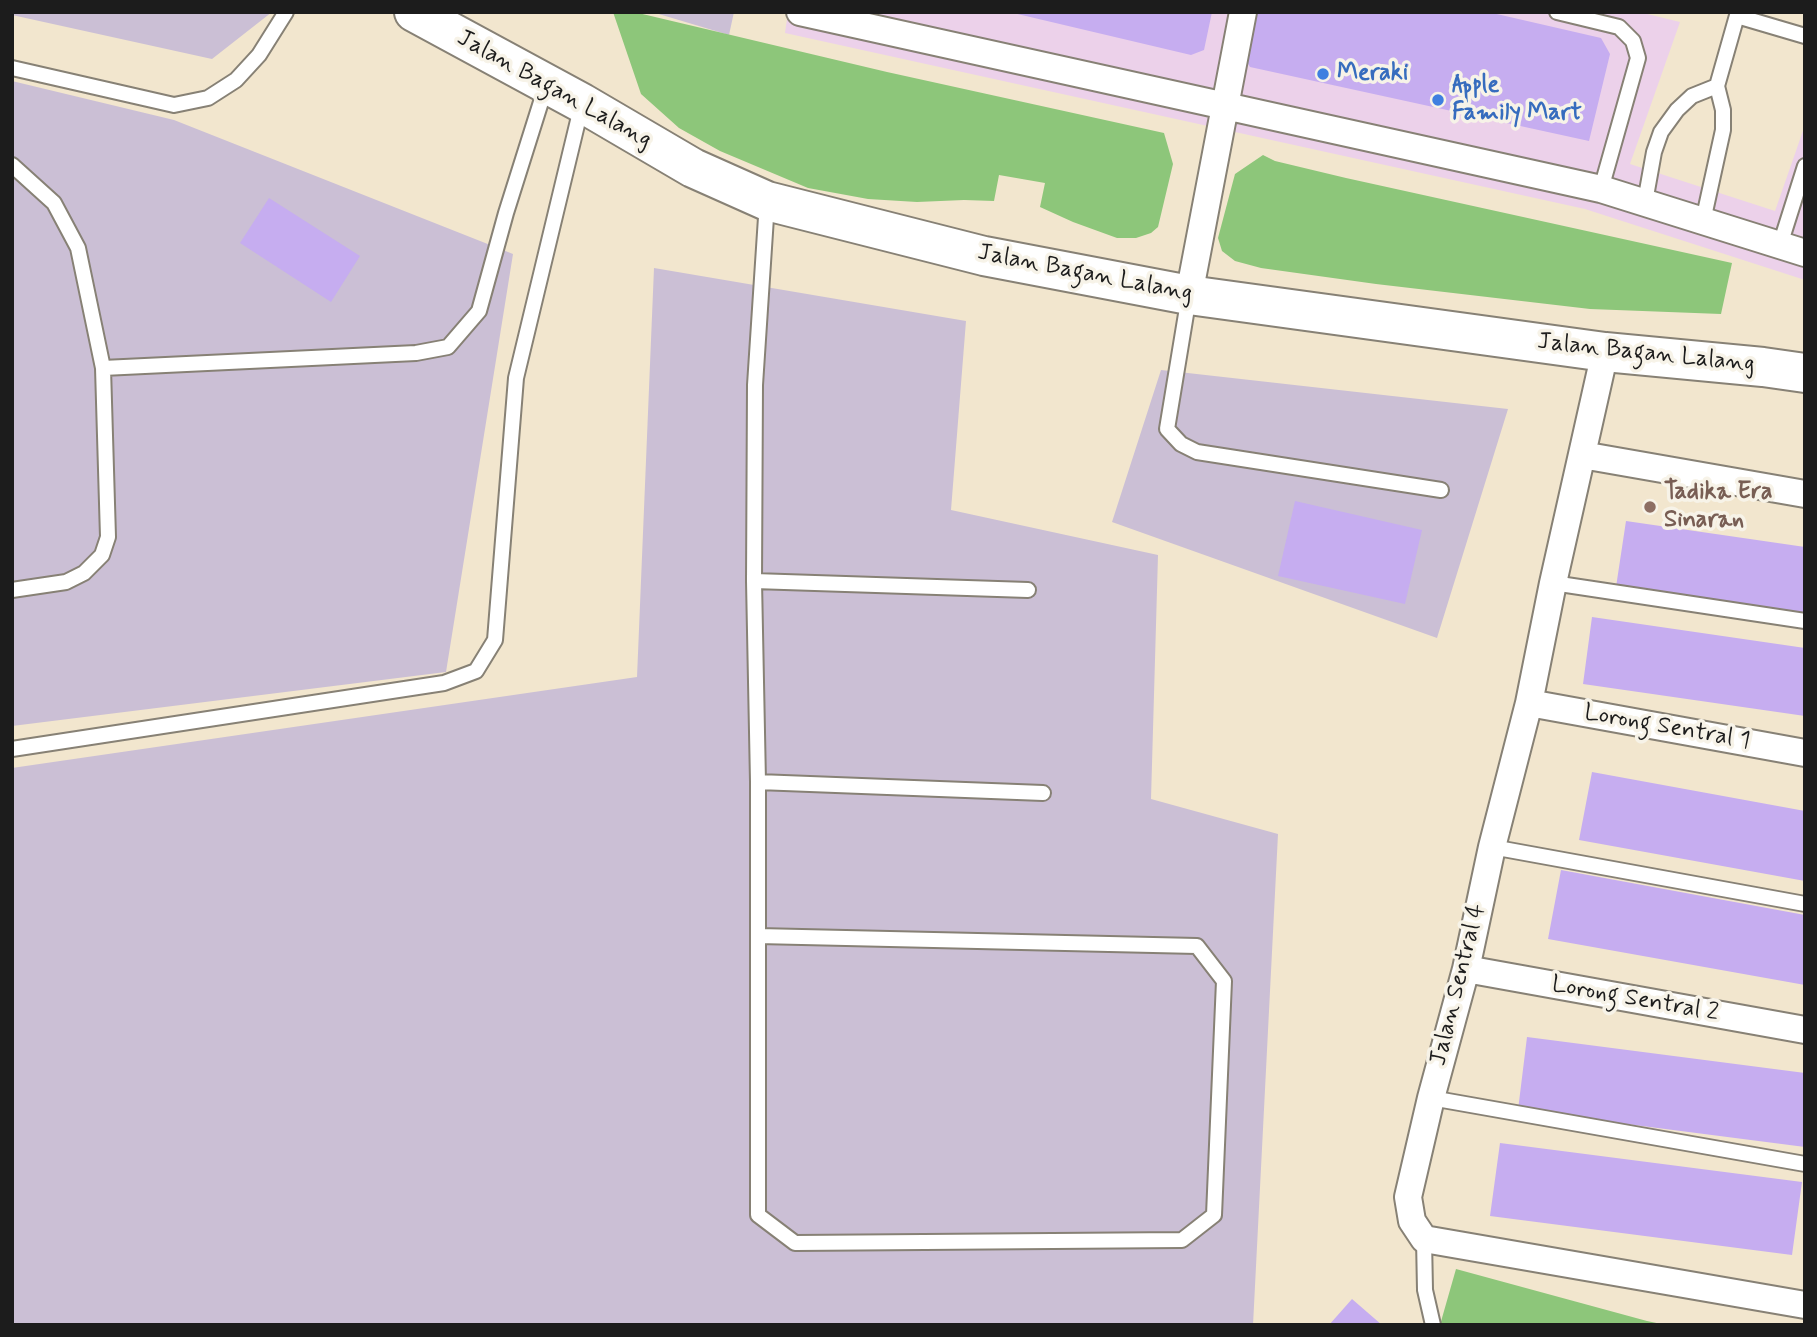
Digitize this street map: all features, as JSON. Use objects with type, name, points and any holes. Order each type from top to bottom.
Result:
[{"type":"main road","name":"Jalan Bagan Lalang","points":[[414,12],[582,103],[693,168],[767,201],[984,256],[1189,295],[1605,352],[1805,373]]},
{"type":"street","points":[[800,12],[1601,189],[1793,249]]},
{"type":"street","points":[[1189,295],[1243,12]]},
{"type":"street","name":"Jalan Sentral 4","points":[[1424,1238],[1412,1221],[1408,1196],[1466,969],[1492,847],[1529,703],[1605,352]]},
{"type":"street","points":[[1582,455],[1805,495]]},
{"type":"street","name":"Lorong Sentral 1","points":[[1529,703],[1805,753]]},
{"type":"street","name":"Lorong Sentral 2","points":[[1466,969],[1805,1030]]},
{"type":"street","points":[[1424,1238],[1805,1305]]},
{"type":"lane","points":[[12,68],[174,105],[208,98],[236,80],[259,55],[286,12]]},
{"type":"lane","points":[[1557,12],[1619,27],[1633,41],[1638,58],[1601,189]]},
{"type":"lane","points":[[1703,221],[1723,130],[1723,110],[1717,86],[1737,14],[1805,36]]},
{"type":"lane","points":[[103,368],[416,353],[448,347],[479,311],[546,84]]},
{"type":"lane","points":[[1645,202],[1654,152],[1661,132],[1677,110],[1692,96],[1717,86]]},
{"type":"lane","points":[[12,749],[444,683],[476,671],[495,640],[516,378],[582,103]]},
{"type":"lane","points":[[12,165],[54,203],[78,248],[103,368],[108,537],[102,555],[84,573],[66,582],[12,590]]},
{"type":"lane","points":[[1793,249],[1805,166]]},
{"type":"lane","points":[[758,936],[1198,946],[1224,981],[1214,1215],[1182,1240],[795,1243],[758,1215],[755,386],[767,201]]},
{"type":"lane","points":[[1189,295],[1167,429],[1181,444],[1197,452],[1441,490]]},
{"type":"lane","points":[[754,581],[1028,590]]},
{"type":"lane","points":[[1553,583],[1805,621]]},
{"type":"lane","points":[[758,782],[1043,793]]},
{"type":"lane","points":[[1492,847],[1805,904]]},
{"type":"lane","points":[[1431,1098],[1805,1164]]},
{"type":"lane","points":[[1424,1238],[1425,1290],[1433,1325]]},
{"type":"shaded area","points":[[12,12],[272,12],[212,59],[12,15]]},
{"type":"shaded area","points":[[652,12],[734,12],[729,35]]},
{"type":"shaded area","points":[[788,12],[1639,12],[1680,22],[1630,164],[1775,211],[1805,125],[1805,280],[1585,209],[785,33]]},
{"type":"shaded area","points":[[12,81],[174,120],[513,254],[446,672],[12,726]]},
{"type":"shaded area","points":[[654,268],[966,321],[951,510],[1158,555],[1151,799],[1278,834],[1253,1325],[12,1325],[12,768],[637,677]]},
{"type":"shaded area","points":[[1161,370],[1508,409],[1437,638],[1112,522]]},
{"type":"green space","points":[[613,12],[634,12],[887,72],[1164,133],[1173,164],[1158,227],[1151,233],[1136,238],[1117,238],[1040,207],[1045,183],[999,175],[994,201],[917,202],[868,199],[808,188],[720,151],[679,128],[641,94]]},
{"type":"green space","points":[[1263,155],[1275,161],[1346,178],[1732,263],[1721,314],[1590,309],[1376,284],[1261,268],[1235,261],[1222,251],[1218,238],[1235,174]]},
{"type":"green space","points":[[1456,1269],[1647,1321],[1666,1325],[1440,1325]]},
{"type":"building","points":[[1009,12],[1212,12],[1204,50],[1191,55]]},
{"type":"building","points":[[1253,12],[1488,12],[1601,38],[1610,54],[1589,141],[1250,67],[1244,57]]},
{"type":"building","points":[[269,198],[360,256],[331,302],[240,243]]},
{"type":"building","points":[[1295,501],[1422,530],[1405,604],[1278,576]]},
{"type":"building","points":[[1626,521],[1805,547],[1805,615],[1616,587]]},
{"type":"building","points":[[1592,617],[1805,648],[1805,716],[1583,684]]},
{"type":"building","points":[[1592,772],[1805,811],[1805,881],[1579,840]]},
{"type":"building","points":[[1561,870],[1805,915],[1805,985],[1548,939]]},
{"type":"building","points":[[1527,1037],[1805,1073],[1805,1147],[1518,1110]]},
{"type":"building","points":[[1500,1143],[1802,1182],[1792,1255],[1490,1216]]},
{"type":"building","points":[[1352,1299],[1382,1325],[1329,1325]]},
{"type":"place","name":"Meraki","points":[[1323,74]]},
{"type":"place","name":"Apple Family Mart","points":[[1438,100]]},
{"type":"place","name":"Tadika Era Sinaran","points":[[1650,507]]}]
